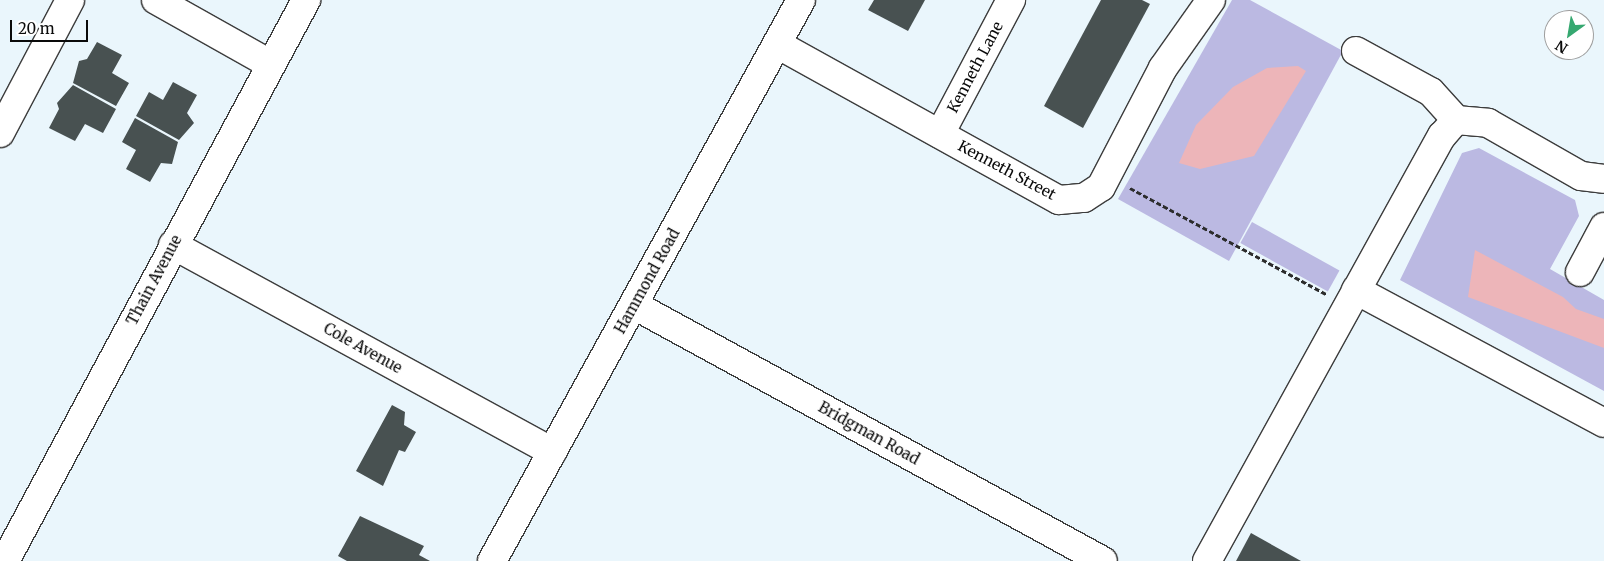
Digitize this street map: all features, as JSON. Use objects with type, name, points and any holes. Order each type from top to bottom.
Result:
[{"type":"street","points":[[0,133],[70,0]]},
{"type":"street","points":[[156,0],[270,64]]},
{"type":"street","name":"Thain Avenue","points":[[5,561],[306,0]]},
{"type":"street","name":"Hammond Road","points":[[492,561],[801,0]]},
{"type":"street","name":"Kenneth Lane","points":[[940,134],[1011,0]]},
{"type":"street","name":"Kenneth Street","points":[[777,44],[1059,200],[1084,198],[1101,186],[1163,68],[1211,0]]},
{"type":"street","points":[[1356,51],[1431,92],[1456,120]]},
{"type":"street","points":[[1207,561],[1344,294],[1456,120],[1470,118],[1488,123],[1581,176],[1604,179]]},
{"type":"street","points":[[1580,272],[1604,227]]},
{"type":"street","name":"Cole Avenue","points":[[173,245],[552,452]]},
{"type":"street","points":[[1344,294],[1604,423]]},
{"type":"street","name":"Bridgman Road","points":[[634,305],[1103,561]]},
{"type":"path","points":[[1126,188],[1133,187],[1344,294]]},
{"type":"shaded area","points":[[1232,0],[1250,0],[1343,51],[1229,261],[1118,199]]},
{"type":"shaded area","points":[[1298,66],[1306,71],[1254,156],[1200,169],[1179,163],[1196,125],[1233,87],[1267,68]]},
{"type":"shaded area","points":[[1479,148],[1575,200],[1579,216],[1550,269],[1604,300],[1604,391],[1400,280],[1462,153]]},
{"type":"shaded area","points":[[1252,222],[1339,270],[1328,291],[1240,243]]},
{"type":"shaded area","points":[[1475,250],[1563,297],[1576,309],[1604,319],[1604,348],[1468,297]]},
{"type":"building","points":[[874,0],[925,0],[908,31],[868,10]]},
{"type":"building","points":[[1101,0],[1142,0],[1150,4],[1083,128],[1044,106]]},
{"type":"building","points":[[97,42],[122,55],[112,73],[129,83],[116,106],[73,83],[79,61],[87,59]]},
{"type":"building","points":[[173,82],[197,95],[187,113],[194,123],[179,140],[136,116],[149,92],[163,100]]},
{"type":"building","points":[[73,85],[116,109],[103,133],[85,124],[75,141],[49,128],[59,109],[57,103]]},
{"type":"building","points":[[135,118],[178,142],[172,164],[161,163],[150,182],[126,169],[136,150],[122,142]]},
{"type":"building","points":[[392,405],[405,412],[404,425],[416,432],[405,452],[399,450],[383,486],[356,471]]},
{"type":"building","points":[[360,516],[424,546],[419,555],[430,561],[347,561],[338,556]]},
{"type":"building","points":[[1251,533],[1301,561],[1236,561]]}]
